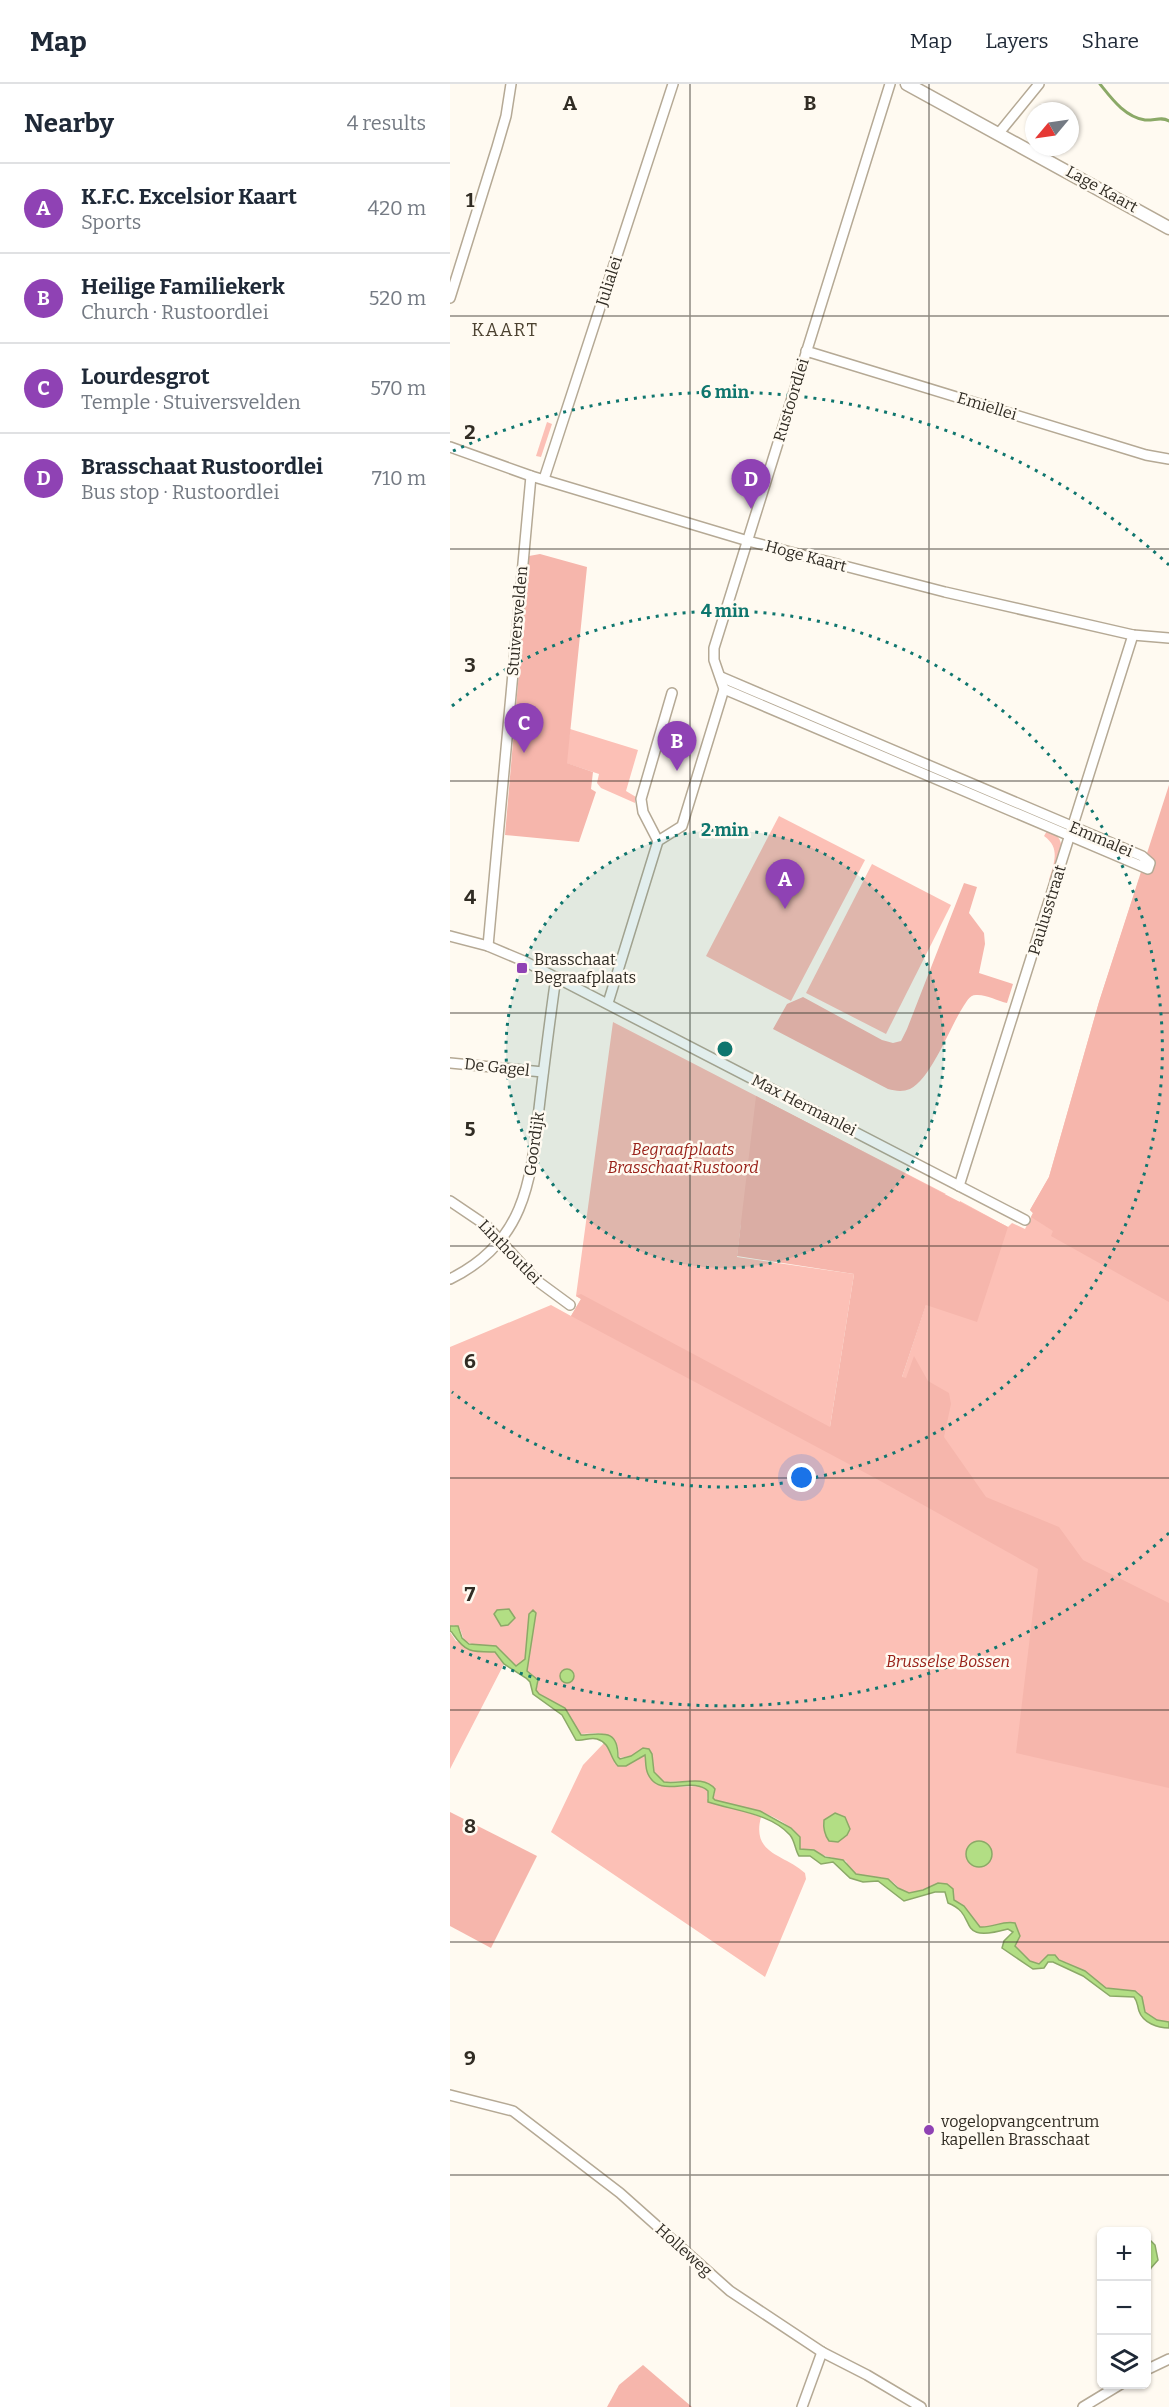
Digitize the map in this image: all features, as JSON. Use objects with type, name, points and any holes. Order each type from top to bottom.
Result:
[{"type":"street","points":[[450,298],[506,116],[511,84]]},
{"type":"street","name":"Julialei","points":[[544,479],[673,84]]},
{"type":"street","name":"Rustoordlei","points":[[724,689],[714,660],[714,648],[890,84]]},
{"type":"street","name":"Lage Kaart","points":[[908,84],[1169,228]]},
{"type":"street","points":[[999,133],[1039,84]]},
{"type":"street","name":"Emiellei","points":[[806,351],[1146,455],[1169,459]]},
{"type":"street","name":"Hoge Kaart","points":[[450,447],[531,476],[748,541],[945,592],[1133,635],[1169,638]]},
{"type":"street","name":"Stuiversvelden","points":[[488,946],[531,476]]},
{"type":"street","name":"Paulusstraat","points":[[960,1186],[1133,635]]},
{"type":"street","name":"Emmalei","points":[[721,677],[1072,831],[1148,869],[1150,863],[1142,856],[1072,831],[724,689]]},
{"type":"street","points":[[608,1003],[658,841],[676,832],[682,826],[724,689]]},
{"type":"street","points":[[658,841],[643,812],[641,800],[672,693]]},
{"type":"street","name":"Max Hermanlei","points":[[450,936],[488,946],[556,977],[1026,1220]]},
{"type":"street","name":"Goordijk","points":[[450,1279],[482,1259],[501,1241],[513,1223],[527,1190],[556,977]]},
{"type":"street","name":"De Gagel","points":[[450,1063],[543,1072]]},
{"type":"street","name":"Linthoutlei","points":[[450,1201],[475,1216],[536,1280],[570,1305]]},
{"type":"street","name":"Holleweg","points":[[450,2095],[513,2111],[620,2193],[730,2291],[822,2352],[867,2374],[921,2407]]},
{"type":"street","points":[[802,2407],[822,2352]]},
{"type":"street","points":[[1151,2368],[1169,2359]]},
{"type":"street","points":[[1083,2407],[1114,2389]]},
{"type":"green space","points":[[547,422],[552,424],[541,457],[536,456]]},
{"type":"green space","points":[[570,729],[638,750],[626,791],[636,797],[635,803],[601,788],[597,783],[599,774],[566,763]]},
{"type":"green space","points":[[779,816],[865,860],[791,1001],[706,956]]},
{"type":"green space","points":[[1048,829],[1060,840],[1061,845],[1061,852],[1051,881],[1049,880],[1055,856],[1053,846],[1044,836]]},
{"type":"green space","name":"Brusselse Bossen","points":[[1169,863],[1169,2022],[1157,2020],[1145,2012],[1138,1992],[1106,1988],[1080,1969],[1056,1958],[1048,1956],[1038,1964],[1030,1961],[1015,1946],[1018,1941],[1015,1923],[980,1927],[961,1904],[954,1900],[947,1884],[937,1884],[921,1892],[907,1893],[887,1879],[858,1875],[851,1871],[846,1861],[799,1849],[797,1838],[791,1828],[768,1814],[715,1801],[713,1798],[715,1792],[694,1781],[664,1782],[654,1772],[652,1754],[649,1749],[643,1748],[631,1756],[619,1758],[618,1747],[613,1738],[599,1733],[580,1734],[565,1708],[539,1694],[536,1690],[538,1683],[511,1663],[499,1648],[473,1645],[464,1640],[460,1629],[454,1625],[450,1626],[450,1347],[551,1305],[571,1316],[581,1299],[576,1296],[613,1022],[946,1194],[741,1224],[737,1257],[854,1274],[830,1427],[902,1377],[960,1201],[1008,1227],[1012,1223],[1025,1229],[1033,1213],[1030,1210],[1049,1177],[1099,1002],[1139,879]]},
{"type":"green space","points":[[872,864],[951,905],[886,1034],[806,993]]},
{"type":"green space","points":[[450,1632],[456,1641],[495,1652],[504,1664],[450,1769]]},
{"type":"green space","points":[[604,1743],[609,1746],[615,1764],[646,1755],[647,1772],[673,1787],[699,1786],[708,1791],[707,1799],[761,1817],[759,1830],[765,1846],[805,1873],[806,1879],[765,1977],[551,1832],[583,1765]]},
{"type":"shaded area","points":[[540,554],[587,567],[567,763],[593,772],[591,789],[596,792],[579,842],[505,835],[529,556]]},
{"type":"shaded area","points":[[1169,785],[1169,1302],[1051,1236],[1053,1231],[1031,1217],[1033,1213],[1030,1210],[1049,1177],[1099,1002]]},
{"type":"shaded area","points":[[964,883],[977,887],[969,913],[984,933],[985,944],[979,973],[1013,984],[1007,1003],[980,995],[974,995],[967,1001],[933,1064],[918,1083],[905,1091],[888,1089],[773,1029],[787,1004],[803,997],[882,1040],[893,1043],[901,1041]]},
{"type":"shaded area","points":[[756,1096],[1008,1227],[977,1322],[926,1305],[902,1377],[906,1378],[914,1356],[928,1381],[949,1393],[951,1404],[944,1437],[986,1497],[1059,1527],[1083,1560],[1169,1603],[1169,1788],[1016,1753],[1038,1569],[875,1478],[571,1316],[581,1299],[576,1296],[581,1294],[830,1427],[854,1274],[737,1256]]},
{"type":"shaded area","points":[[509,1609],[515,1618],[508,1625],[501,1626],[494,1614],[497,1610]]},
{"type":"shaded area","points":[[533,1610],[536,1613],[527,1671],[538,1680],[536,1690],[539,1694],[565,1708],[581,1735],[602,1734],[612,1737],[620,1759],[631,1756],[643,1748],[649,1749],[652,1754],[654,1772],[664,1782],[704,1782],[715,1789],[713,1798],[715,1800],[760,1811],[791,1828],[800,1837],[800,1849],[814,1850],[825,1857],[843,1860],[856,1874],[888,1879],[898,1888],[909,1893],[938,1883],[947,1884],[953,1889],[954,1900],[964,1906],[980,1927],[1006,1922],[1015,1923],[1020,1936],[1015,1946],[1030,1961],[1039,1964],[1048,1955],[1055,1955],[1059,1960],[1085,1971],[1106,1988],[1135,1991],[1142,1997],[1145,2012],[1157,2020],[1169,2022],[1169,2028],[1147,2022],[1141,2015],[1134,1997],[1110,1996],[1083,1976],[1053,1962],[1048,1962],[1044,1968],[1033,1969],[1002,1948],[1004,1941],[1013,1932],[1008,1929],[991,1933],[973,1931],[958,1908],[948,1903],[945,1892],[935,1892],[904,1901],[878,1881],[863,1882],[850,1878],[833,1862],[821,1864],[810,1856],[799,1856],[792,1837],[782,1828],[762,1817],[708,1802],[708,1791],[701,1787],[694,1785],[668,1787],[653,1782],[647,1772],[645,1755],[626,1766],[618,1766],[602,1741],[576,1740],[562,1715],[533,1694],[530,1682],[504,1664],[495,1652],[470,1650],[462,1645],[450,1631],[450,1626],[458,1626],[462,1638],[469,1644],[496,1646],[516,1666],[525,1659],[529,1614]]},
{"type":"shaded area","points":[[564,1669],[570,1669],[574,1676],[570,1683],[564,1683],[560,1679],[560,1673]]},
{"type":"shaded area","points":[[450,1812],[537,1856],[491,1948],[450,1926]]},
{"type":"shaded area","points":[[835,1813],[845,1817],[850,1829],[847,1835],[838,1842],[829,1841],[824,1828],[824,1820]]},
{"type":"shaded area","points":[[979,1841],[989,1844],[992,1854],[989,1864],[979,1867],[969,1864],[966,1854],[969,1844]]},
{"type":"shaded area","points":[[1151,2241],[1155,2245],[1158,2260],[1151,2268]]},
{"type":"shaded area","points":[[643,2365],[692,2407],[607,2407],[619,2385]]},
{"type":"waterway","points":[[1100,84],[1109,96],[1131,115],[1145,120],[1169,121]]},
{"type":"place","name":"Brasschaat Rustoordlei","points":[[751,509]]},
{"type":"place","name":"Lourdesgrot","points":[[524,753]]},
{"type":"place","name":"Heilige Familiekerk","points":[[677,771]]},
{"type":"place","name":"K.F.C. Excelsior Kaart","points":[[785,909]]},
{"type":"place","name":"Brasschaat Begraafplaats","points":[[522,968]]},
{"type":"place","name":"vogelopvangcentrum kapellen Brasschaat","points":[[929,2130]]},
{"type":"district","name":"KAART","points":[[505,330]]},
{"type":"park label","name":"Begraafplaats Brasschaat Rustoord","points":[[683,1158]]}]
